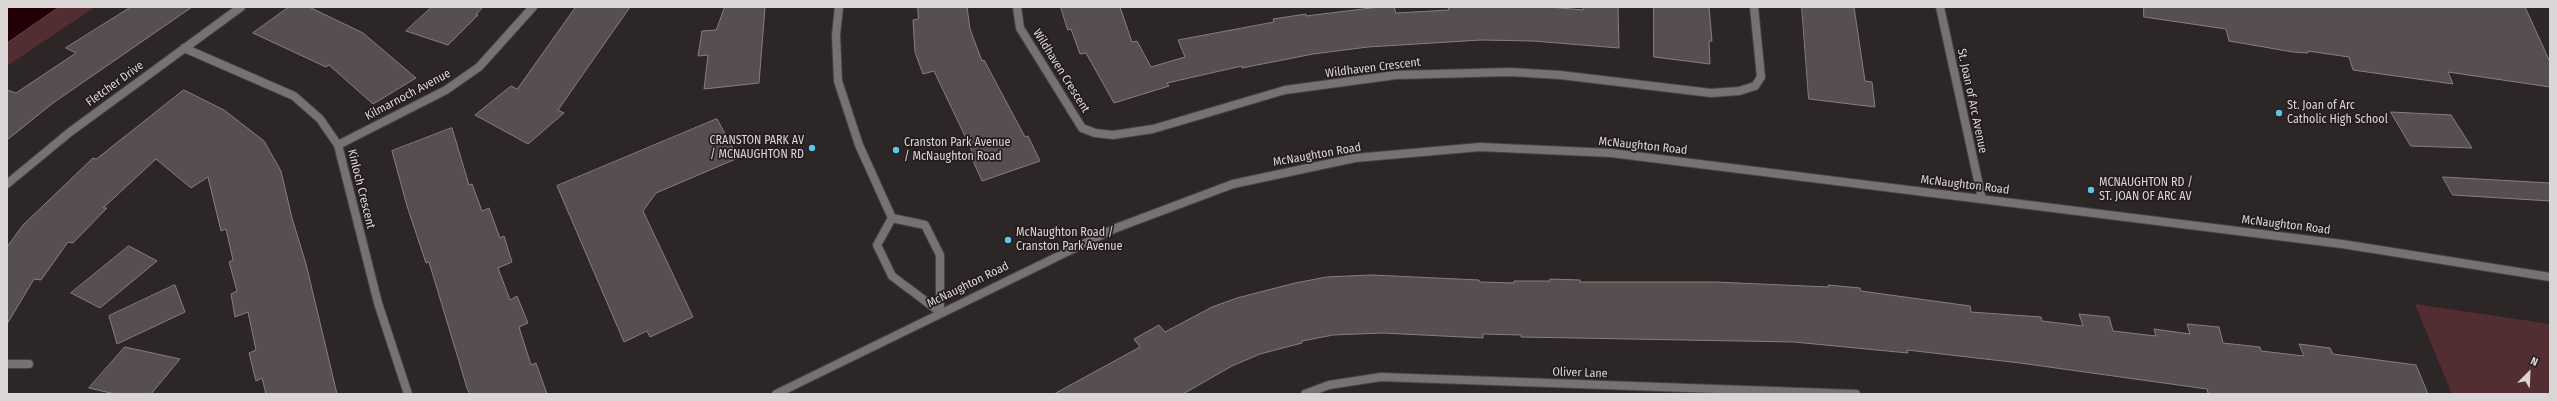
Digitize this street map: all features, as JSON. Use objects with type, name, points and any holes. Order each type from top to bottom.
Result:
[{"type":"street","name":"Fletcher Drive","points":[[7,184],[70,132],[241,7]]},
{"type":"street","name":"Kilmarnoch Avenue","points":[[338,146],[446,90],[479,67],[534,7]]},
{"type":"street","points":[[839,7],[836,35],[838,81],[859,145],[892,218]]},
{"type":"street","name":"Wildhaven Crescent","points":[[1017,7],[1020,28],[1082,128],[1095,133],[1113,135],[1153,129],[1285,90],[1396,74],[1510,72],[1560,75],[1711,93],[1739,91],[1755,86],[1761,77],[1754,7]]},
{"type":"street","name":"St. Joan of Arc Avenue","points":[[1940,7],[1982,199]]},
{"type":"street","name":"Kinloch Crescent","points":[[184,48],[294,96],[320,119],[338,146],[378,303],[408,394]]},
{"type":"street","name":"McNaughton Road","points":[[776,394],[940,312],[1116,228],[1158,210],[1233,184],[1355,158],[1480,147],[1611,153],[2342,244],[2550,277]]},
{"type":"street","points":[[892,218],[878,245],[892,276],[940,312]]},
{"type":"street","points":[[892,218],[925,225],[940,255],[940,312]]},
{"type":"street","points":[[7,364],[29,364]]},
{"type":"street","name":"Oliver Lane","points":[[1305,394],[1329,385],[1381,377],[1606,390],[1856,394]]},
{"type":"shaded area","points":[[7,7],[95,7],[7,66]]},
{"type":"shaded area","points":[[7,7],[59,7],[7,43]]},
{"type":"shaded area","points":[[2415,304],[2550,324],[2550,394],[2452,394]]},
{"type":"building","points":[[131,7],[192,7],[53,103],[7,140],[7,90],[16,93],[76,53],[66,48]]},
{"type":"building","points":[[289,7],[309,7],[363,33],[416,78],[373,104],[329,65],[326,67],[253,33]]},
{"type":"building","points":[[432,7],[483,7],[476,15],[478,15],[448,45],[406,31]]},
{"type":"building","points":[[576,7],[630,7],[558,110],[564,113],[528,144],[475,115],[511,86],[517,89]]},
{"type":"building","points":[[725,7],[765,7],[759,83],[704,89],[708,55],[698,56],[702,31],[716,30]]},
{"type":"building","points":[[918,7],[967,7],[970,29],[982,61],[984,60],[1025,137],[1028,136],[1040,161],[982,181],[971,156],[974,155],[934,71],[923,74],[915,52],[913,20],[918,19]]},
{"type":"building","points":[[1061,7],[1120,7],[1132,42],[1137,41],[1151,67],[1185,57],[1178,40],[1274,22],[1273,19],[1306,14],[1306,16],[1379,7],[1394,7],[1396,13],[1449,10],[1448,7],[1549,7],[1583,10],[1583,7],[1618,7],[1619,48],[1533,41],[1481,40],[1368,47],[1313,54],[1242,68],[1242,66],[1167,83],[1169,86],[1114,103],[1086,53],[1080,54],[1071,29],[1068,30]]},
{"type":"building","points":[[1654,7],[1709,7],[1712,41],[1709,41],[1710,64],[1654,57]]},
{"type":"building","points":[[1802,7],[1854,7],[1865,81],[1872,82],[1875,107],[1809,99]]},
{"type":"building","points":[[2144,7],[2525,7],[2550,62],[2550,87],[2448,72],[2453,84],[2353,70],[2349,57],[2308,51],[2308,53],[2293,52],[2229,41],[2226,29],[2144,17]]},
{"type":"building","points":[[184,90],[224,110],[264,141],[281,171],[292,218],[306,264],[337,394],[266,394],[262,378],[256,381],[249,353],[256,350],[248,312],[235,317],[231,294],[237,291],[229,262],[233,260],[226,229],[221,231],[208,177],[191,188],[156,159],[103,208],[107,208],[73,243],[68,242],[41,280],[34,279],[7,324],[7,247],[23,225],[93,158],[96,159]]},
{"type":"building","points":[[2391,112],[2451,115],[2472,148],[2411,146]]},
{"type":"building","points":[[717,119],[738,158],[656,193],[643,211],[693,317],[650,337],[647,331],[624,342],[557,186]]},
{"type":"building","points":[[452,128],[469,185],[472,184],[482,211],[489,208],[500,238],[504,236],[512,262],[498,268],[510,300],[517,296],[528,323],[519,327],[531,365],[536,363],[547,394],[470,394],[467,388],[429,262],[426,263],[407,206],[392,151]]},
{"type":"building","points":[[2443,177],[2550,183],[2550,201],[2453,195]]},
{"type":"building","points":[[129,246],[157,261],[100,308],[71,293]]},
{"type":"building","points":[[1372,275],[1514,283],[1514,281],[1550,281],[1550,279],[1580,280],[1580,282],[1715,282],[1829,287],[1828,285],[1860,288],[1861,291],[1970,306],[1971,312],[2041,317],[2042,321],[2083,326],[2079,314],[2109,317],[2113,331],[2156,336],[2154,329],[2190,334],[2187,324],[2219,327],[2223,343],[2260,347],[2261,351],[2304,356],[2299,344],[2330,348],[2333,354],[2416,365],[2428,394],[2214,394],[2208,393],[2207,389],[2020,363],[1907,350],[1908,353],[1794,342],[1521,337],[1521,335],[1483,334],[1483,338],[1382,333],[1333,335],[1302,341],[1302,343],[1260,354],[1232,366],[1183,394],[1054,394],[1140,347],[1134,339],[1159,325],[1165,332],[1212,307],[1237,298],[1295,283],[1327,277]]},
{"type":"building","points":[[175,285],[185,312],[117,344],[109,316]]},
{"type":"building","points":[[125,347],[180,359],[151,394],[115,394],[89,388]]},
{"type":"place","name":"St. Joan of Arc Catholic High School","points":[[2279,113]]},
{"type":"place","name":"CRANSTON PARK AV / MCNAUGHTON RD","points":[[812,148]]},
{"type":"place","name":"Cranston Park Avenue / McNaughton Road","points":[[896,150]]},
{"type":"place","name":"MCNAUGHTON RD / ST. JOAN OF ARC AV","points":[[2091,190]]},
{"type":"place","name":"McNaughton Road / Cranston Park Avenue","points":[[1008,240]]}]
